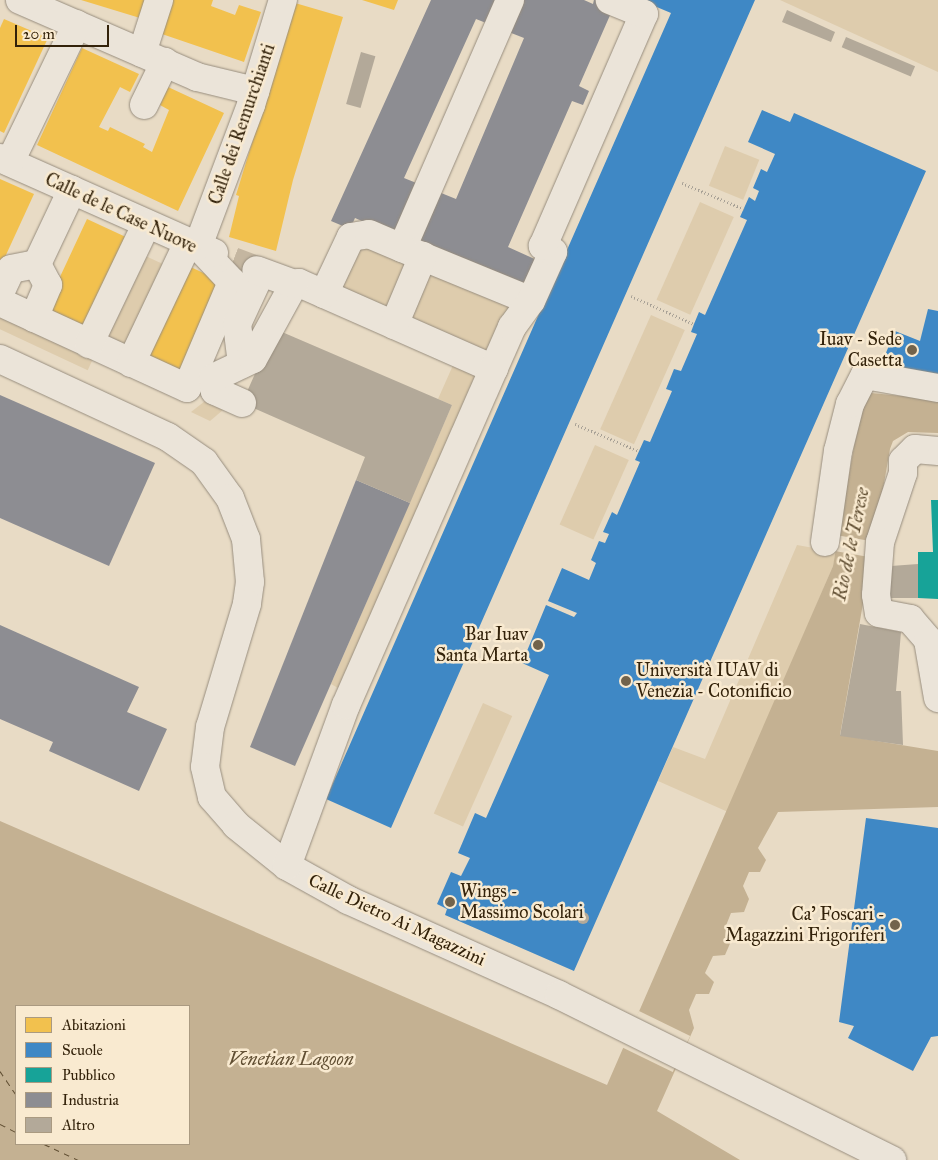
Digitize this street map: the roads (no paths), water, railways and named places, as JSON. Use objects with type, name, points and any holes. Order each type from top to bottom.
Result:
[{"type":"street","points":[[144,105],[153,58],[160,0]]},
{"type":"street","name":"Calle dei Remurchianti","points":[[131,363],[193,245],[255,91],[284,0]]},
{"type":"street","points":[[394,325],[413,252],[510,0]]},
{"type":"street","points":[[288,866],[346,705],[512,327],[531,301],[553,252],[543,246],[644,14],[610,0]]},
{"type":"street","points":[[29,2],[197,76],[255,91]]},
{"type":"street","points":[[5,160],[77,24]]},
{"type":"street","name":"Calle de le Case Nuove","points":[[5,160],[193,245],[245,271]]},
{"type":"street","points":[[37,264],[72,190]]},
{"type":"street","points":[[89,344],[146,225]]},
{"type":"street","points":[[324,294],[352,237],[369,234],[531,301]]},
{"type":"street","points":[[0,293],[11,269],[37,264]]},
{"type":"street","points":[[34,318],[48,285],[37,264]]},
{"type":"street","points":[[245,271],[294,284],[299,282],[494,370]]},
{"type":"street","points":[[0,302],[187,388],[245,271]]},
{"type":"street","points":[[242,364],[237,324],[245,271]]},
{"type":"street","points":[[215,392],[213,378],[253,359],[263,344],[294,284]]},
{"type":"street","name":"Calle Dietro Ai Magazzini","points":[[0,359],[168,437],[204,462],[230,498],[246,539],[250,582],[247,604],[210,727],[205,767],[207,784],[221,810],[236,826],[288,866],[348,900],[559,996],[612,1024],[892,1160]]},
{"type":"street","points":[[825,542],[838,451],[850,404],[865,375],[938,388]]},
{"type":"street","points":[[190,405],[215,392],[242,403]]},
{"type":"street","points":[[938,452],[916,449],[903,461],[903,473],[880,542],[877,564],[879,613],[910,619],[928,640],[938,698]]},
{"type":"water","name":"Venetian Lagoon","points":[[903,390],[938,400],[938,433],[908,432],[893,441],[890,449],[840,735],[938,751],[938,807],[778,812],[758,848],[766,860],[760,872],[749,872],[743,886],[749,899],[744,912],[731,913],[725,928],[732,939],[725,955],[713,956],[705,973],[714,982],[709,994],[696,994],[689,1010],[694,1028],[657,1111],[740,1160],[0,1160],[0,821],[607,1085],[833,566],[861,406],[871,393],[902,396]]},
{"type":"tunnel","points":[[233,261],[256,270]]},
{"type":"place","name":"Iuav - Sede Casetta","points":[[912,350]]},
{"type":"place","name":"Bar Iuav Santa Marta","points":[[538,645]]},
{"type":"place","name":"Università IUAV di Venezia - Cotonificio","points":[[626,681]]},
{"type":"place","name":"Wings - Massimo Scolari","points":[[450,902]]},
{"type":"place","name":"Ca' Foscari - Magazzini Frigoriferi","points":[[895,925]]},
{"type":"water label","name":"Rio de le Terese","points":[[851,544]]}]
